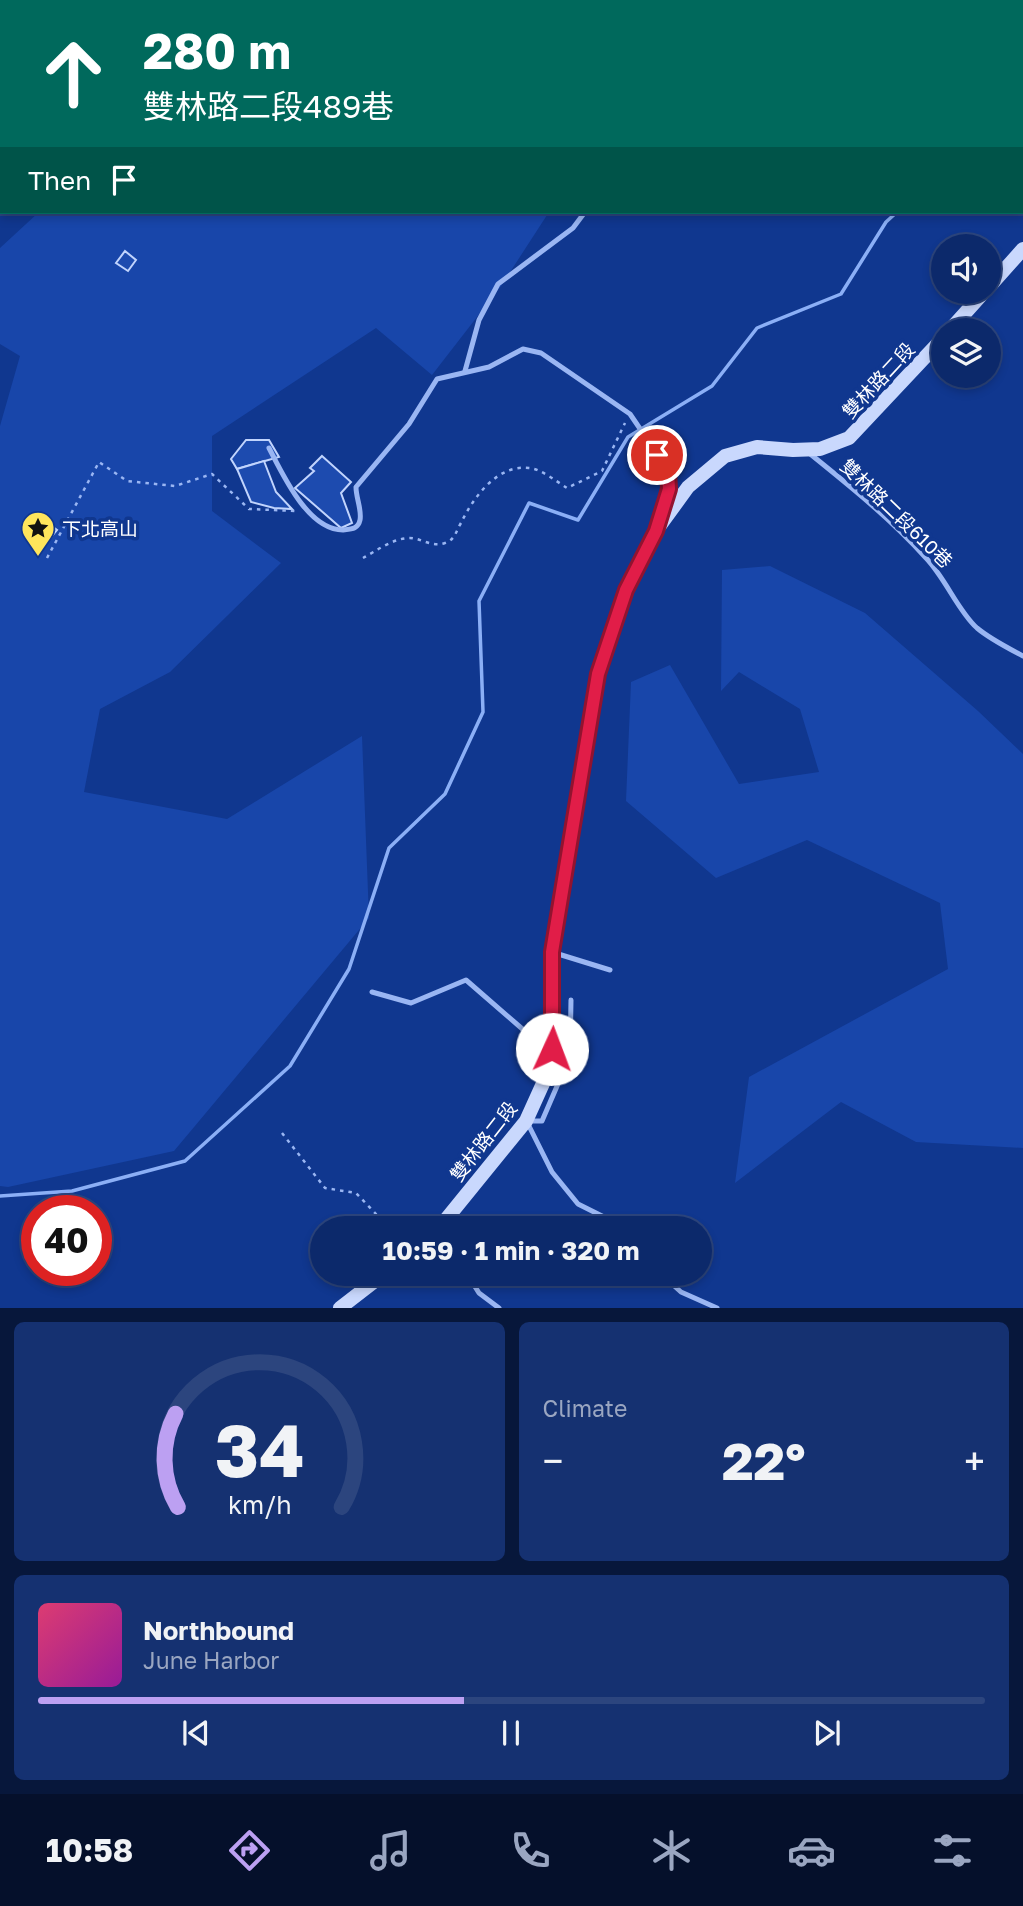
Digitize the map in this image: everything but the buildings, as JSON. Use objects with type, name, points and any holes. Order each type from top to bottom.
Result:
[{"type":"street","points":[[1001,274],[1023,249]]},
{"type":"street","points":[[961,318],[973,304]]},
{"type":"street","name":"雙林路二段","points":[[449,1216],[526,1121],[545,1079],[552,1036],[552,952],[600,664],[631,580],[656,531],[688,487],[724,456],[757,447],[806,451],[838,443],[859,431],[931,351]]},
{"type":"street","points":[[340,1307],[367,1286]]},
{"type":"lane","points":[[465,371],[479,320],[498,284],[573,228],[583,214]]},
{"type":"lane","points":[[269,448],[292,491],[307,510],[324,526],[339,530],[354,529],[361,516],[355,488],[410,424],[437,379],[489,367],[523,349],[541,353],[629,414],[668,471],[669,489],[656,531]]},
{"type":"lane","name":"雙林路二段610巷","points":[[806,451],[863,496],[925,557],[946,580],[961,608],[976,627],[1023,656]]},
{"type":"lane","points":[[552,952],[610,970]]},
{"type":"lane","points":[[372,992],[411,1003],[466,980],[527,1033],[552,1036]]},
{"type":"lane","points":[[570,1000],[570,1056],[542,1121],[526,1121],[552,1172],[578,1204],[602,1216]]},
{"type":"lane","points":[[475,1286],[479,1293],[499,1307]]},
{"type":"lane","points":[[674,1286],[681,1292],[717,1307]]},
{"type":"path","points":[[363,558],[393,542],[410,537],[428,544],[444,544],[456,536],[467,510],[492,479],[508,470],[530,467],[567,488],[587,481],[602,471],[629,414]]},
{"type":"path","points":[[47,558],[99,462],[127,481],[175,486],[212,474],[250,509],[293,512],[307,510]]},
{"type":"path","points":[[282,1133],[325,1188],[356,1193],[376,1216]]},
{"type":"shaded area","points":[[37,214],[548,214],[501,286],[432,375],[376,328],[212,436],[212,511],[281,563],[170,672],[100,709],[84,792],[227,819],[362,736],[369,918],[174,1151],[8,1187],[0,1186],[0,426],[20,356],[0,344],[0,248]]},
{"type":"shaded area","points":[[770,566],[865,613],[978,711],[1023,754],[1023,1148],[916,1142],[841,1102],[735,1183],[749,1077],[948,969],[940,903],[807,840],[716,878],[626,801],[631,682],[670,665],[739,784],[819,772],[800,709],[739,672],[721,691],[722,570]]},
{"type":"waterway","points":[[0,1196],[72,1191],[185,1161],[290,1066],[349,969],[389,848],[445,794],[483,712],[479,601],[529,503],[578,520],[628,437],[712,386],[757,328],[841,294],[886,222],[895,214]]},
{"type":"place","name":"下北高山","points":[[38,558]]},
{"type":"route","points":[[552,1049],[552,952],[598,674],[626,590],[656,531],[669,489],[668,471],[657,455]]}]
